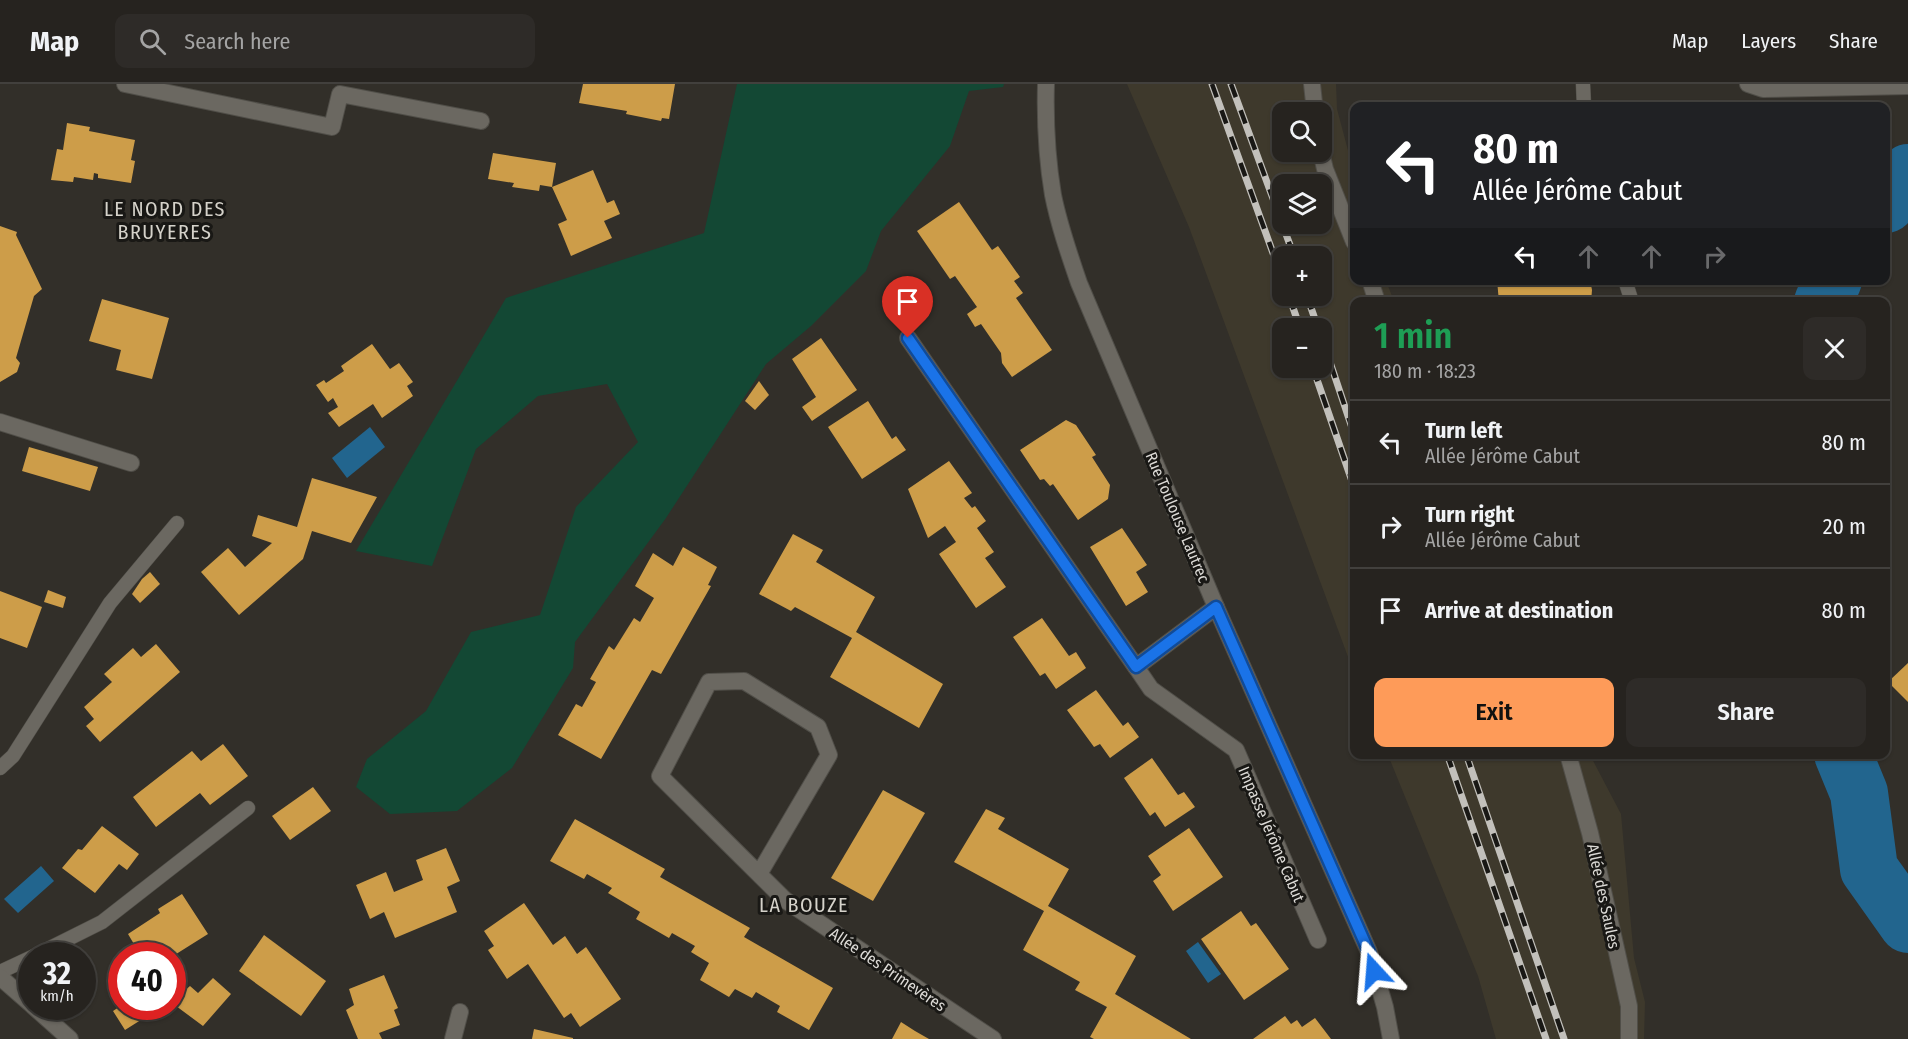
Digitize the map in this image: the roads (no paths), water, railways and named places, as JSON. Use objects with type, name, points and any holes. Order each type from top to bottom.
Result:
[{"type":"street","points":[[125,84],[332,127],[340,94],[481,121]]},
{"type":"street","name":"Rue Toulouse Lautrec","points":[[1047,84],[1046,115],[1053,194],[1063,238],[1079,284],[1216,607],[1369,952],[1385,1007],[1391,1039]]},
{"type":"street","points":[[1312,84],[1314,102]]},
{"type":"street","points":[[1748,84],[1763,89],[1908,86]]},
{"type":"street","points":[[1323,162],[1350,232]]},
{"type":"street","name":"Impasse Jérôme Cabut","points":[[908,338],[1150,689],[1236,750],[1318,940]]},
{"type":"street","points":[[0,422],[131,463]]},
{"type":"street","points":[[1136,667],[1216,607]]},
{"type":"street","name":"Allée des Primevères","points":[[759,873],[829,755],[818,727],[744,681],[709,682],[660,776],[784,900],[993,1039]]},
{"type":"street","name":"Allée des Saules","points":[[1569,759],[1590,833],[1629,1005],[1629,1039]]},
{"type":"street","points":[[0,977],[18,993]]},
{"type":"street","points":[[453,1039],[460,1012]]},
{"type":"street","points":[[48,1020],[70,1039]]},
{"type":"lane","points":[[1583,84],[1584,102]]},
{"type":"lane","points":[[0,768],[13,756],[110,603],[177,523]]},
{"type":"lane","points":[[61,942],[102,922],[248,808]]},
{"type":"lane","points":[[0,972],[18,963]]},
{"type":"water","points":[[370,427],[385,447],[347,478],[332,458]]},
{"type":"water","points":[[41,866],[54,881],[18,913],[4,899]]},
{"type":"water","points":[[1198,942],[1221,974],[1208,983],[1186,951]]},
{"type":"waterway","points":[[1890,200],[1898,192],[1908,173]]},
{"type":"waterway","points":[[1825,297],[1831,285]]},
{"type":"waterway","points":[[1845,759],[1859,793],[1869,869],[1908,924]]},
{"type":"railway","points":[[1212,84],[1272,250]]},
{"type":"railway","points":[[1231,84],[1290,246]]},
{"type":"railway","points":[[1292,306],[1297,318]]},
{"type":"railway","points":[[1310,306],[1315,318]]},
{"type":"railway","points":[[1332,368],[1350,422]]},
{"type":"railway","points":[[1316,378],[1350,475]]},
{"type":"railway","points":[[1449,759],[1546,1039]]},
{"type":"railway","points":[[1468,759],[1564,1039]]},
{"type":"district","name":"LE NORD DES BRUYERES","points":[[165,220]]},
{"type":"district","name":"LA BOUZE","points":[[804,905]]}]
